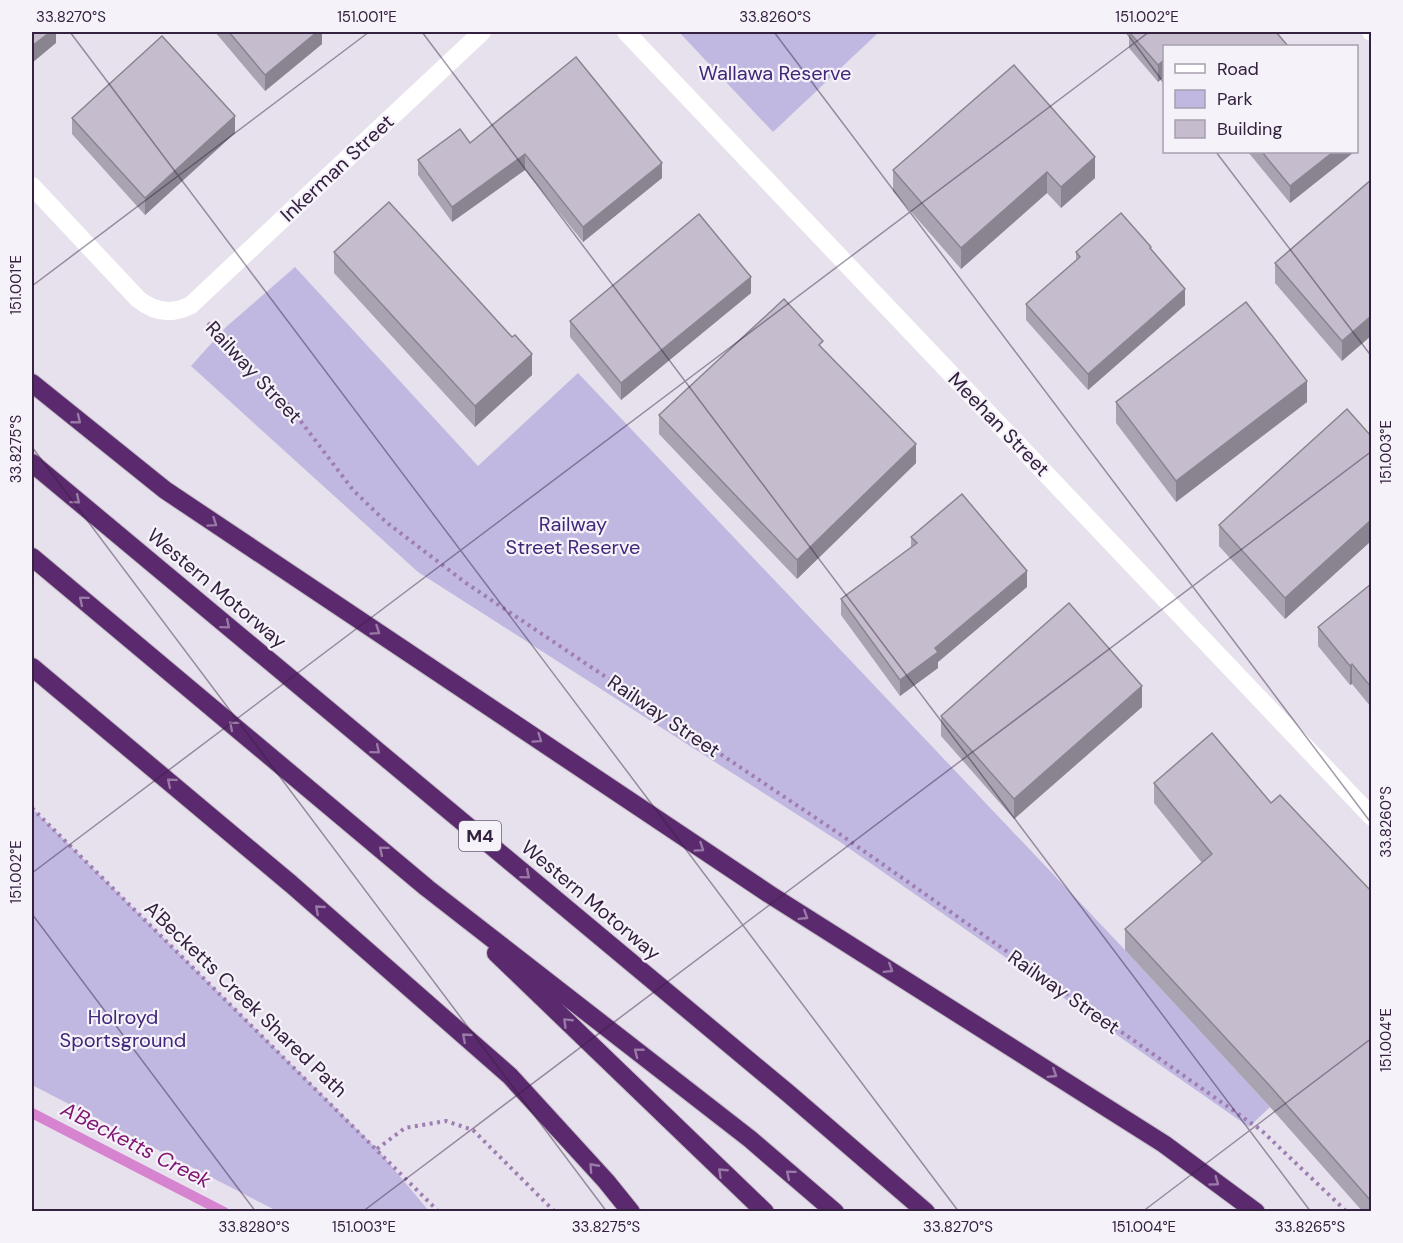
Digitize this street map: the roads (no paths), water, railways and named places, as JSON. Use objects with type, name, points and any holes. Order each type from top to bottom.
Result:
[{"type":"highway","points":[[32,383],[165,490],[770,894],[1164,1144],[1256,1212]]},
{"type":"highway","name":"Western Motorway","points":[[32,463],[789,1094],[926,1212]]},
{"type":"highway","points":[[32,556],[428,888],[750,1139],[835,1212]]},
{"type":"highway","points":[[32,667],[273,869],[510,1076],[606,1181],[631,1212]]},
{"type":"highway","points":[[428,888],[765,1212]]},
{"type":"street","name":"Inkerman Street","points":[[191,305],[482,32]]},
{"type":"street","name":"Meehan Street","points":[[626,32],[1371,817]]},
{"type":"street","name":"Railway Street","points":[[32,186],[148,308],[173,311],[183,310],[191,305]]},
{"type":"waterway","name":"A'Becketts Creek","points":[[32,1113],[224,1212]]},
{"type":"park label","name":"Wallawa Reserve","points":[[775,73]]},
{"type":"park label","name":"Railway Street Reserve","points":[[573,536]]},
{"type":"park label","name":"Holroyd Sportsground","points":[[123,1028]]}]
